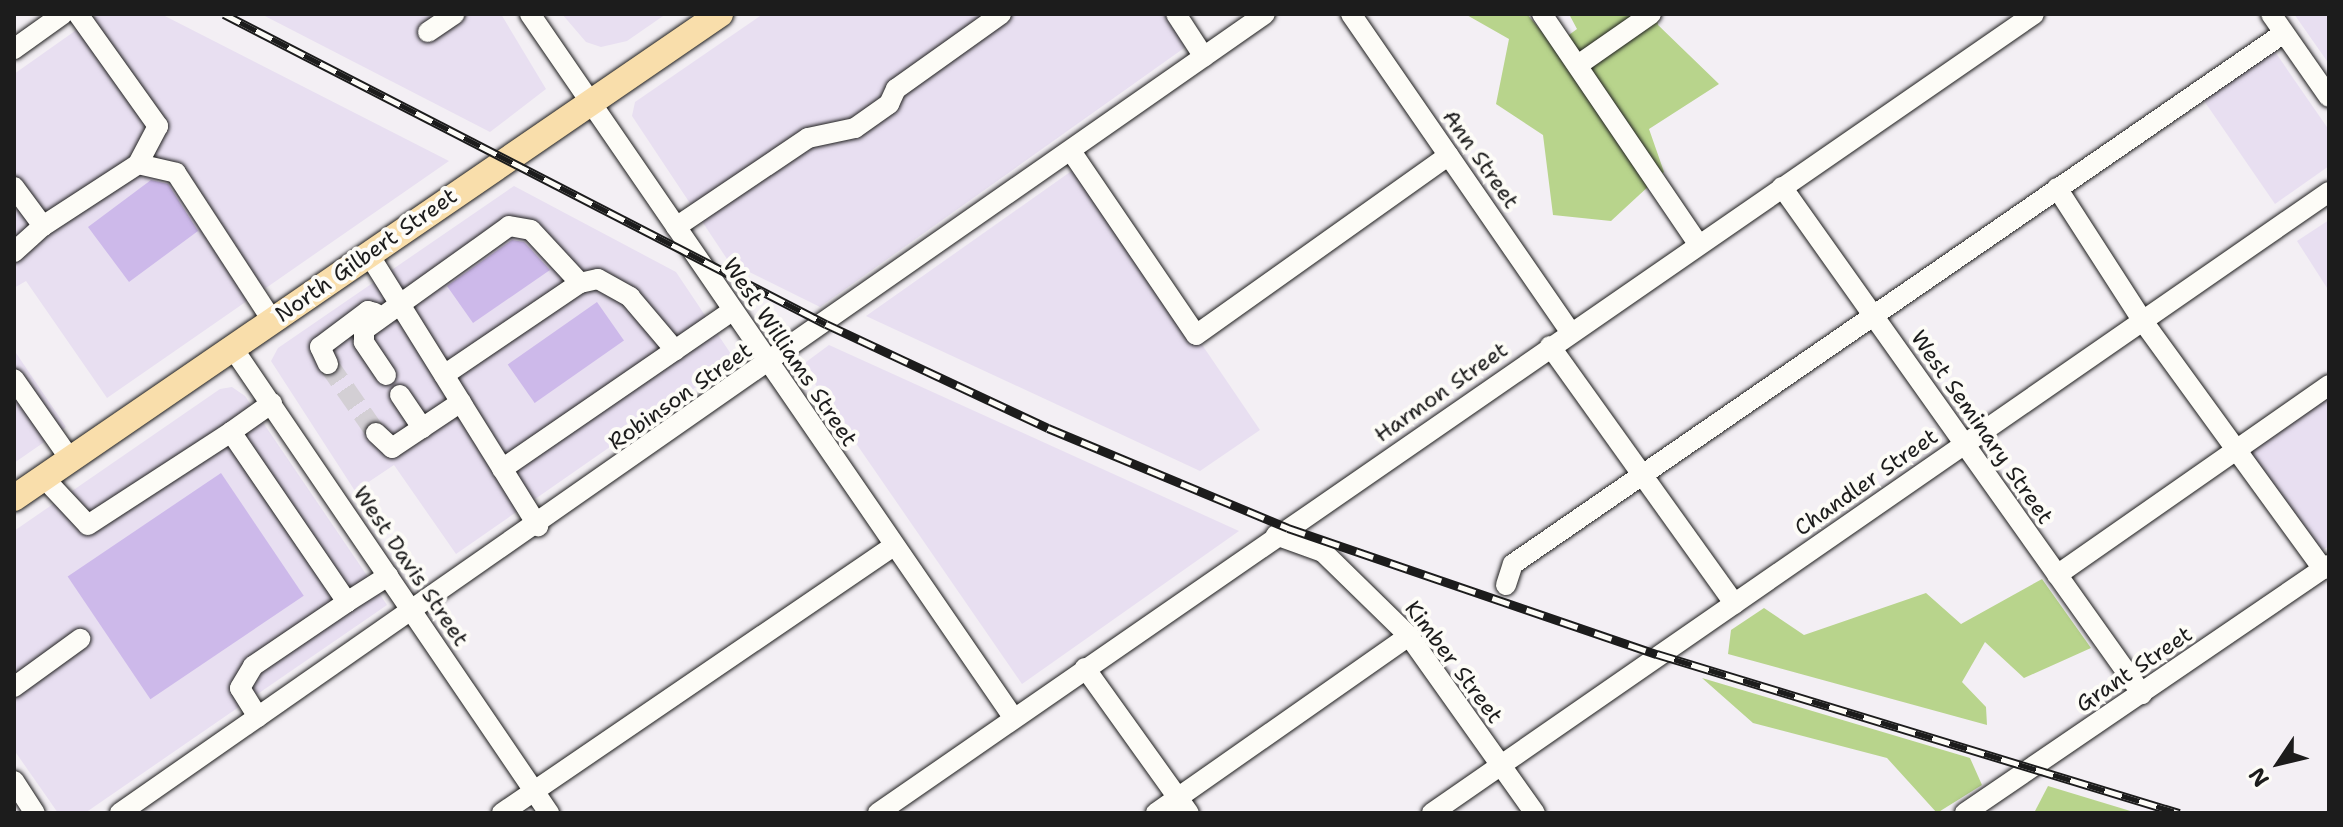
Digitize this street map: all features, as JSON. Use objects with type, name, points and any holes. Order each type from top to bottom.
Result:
[{"type":"main road","name":"North Gilbert Street","points":[[14,498],[720,14]]},
{"type":"street","points":[[14,49],[63,14]]},
{"type":"street","points":[[14,252],[43,226],[138,164],[158,126],[78,14]]},
{"type":"street","points":[[428,32],[455,14]]},
{"type":"street","name":"West Williams Street","points":[[530,14],[1013,717]]},
{"type":"street","points":[[676,227],[808,138],[855,128],[889,104],[896,89],[1001,14]]},
{"type":"street","points":[[1176,14],[1204,57]]},
{"type":"street","name":"Robinson Street","points":[[120,813],[538,526],[1265,14]]},
{"type":"street","name":"Ann Street","points":[[1351,14],[1570,331]]},
{"type":"street","points":[[1542,14],[1699,245]]},
{"type":"street","points":[[1578,65],[1651,14]]},
{"type":"street","name":"Harmon Street","points":[[878,813],[1570,331],[2034,14]]},
{"type":"street","points":[[2271,14],[2329,97]]},
{"type":"street","points":[[1506,585],[1513,564],[2284,33]]},
{"type":"street","points":[[1071,151],[1196,335],[1449,155]]},
{"type":"street","points":[[138,164],[176,173],[272,320]]},
{"type":"street","points":[[14,187],[43,226]]},
{"type":"street","name":"West Seminary Street","points":[[1782,187],[2142,694]]},
{"type":"street","points":[[2057,188],[2142,320],[2326,567]]},
{"type":"street","name":"Chandler Street","points":[[1432,813],[1963,442],[2329,192]]},
{"type":"street","points":[[386,375],[361,337],[400,304],[518,224],[553,250],[580,283]]},
{"type":"street","points":[[368,253],[538,526]]},
{"type":"street","points":[[444,375],[580,283],[598,279],[630,297],[675,350]]},
{"type":"street","points":[[328,364],[320,347],[368,311],[382,317]]},
{"type":"street","points":[[502,469],[732,311]]},
{"type":"street","points":[[1550,346],[1735,604]]},
{"type":"street","name":"West Davis Street","points":[[232,347],[549,813]]},
{"type":"street","points":[[14,379],[70,459]]},
{"type":"street","points":[[2057,575],[2329,385]]},
{"type":"street","points":[[400,395],[422,428]]},
{"type":"street","points":[[376,433],[392,448],[461,402]]},
{"type":"street","points":[[44,478],[88,525],[272,403]]},
{"type":"street","points":[[231,432],[347,602]]},
{"type":"street","name":"Kimber Street","points":[[1276,535],[1323,552],[1409,636],[1535,813]]},
{"type":"street","points":[[502,813],[894,546]]},
{"type":"street","name":"Grant Street","points":[[1965,813],[2326,567]]},
{"type":"street","points":[[258,717],[240,688],[253,666],[388,576]]},
{"type":"street","points":[[1156,813],[1184,805],[1409,636]]},
{"type":"street","points":[[14,687],[80,639]]},
{"type":"street","points":[[1085,668],[1184,805]]},
{"type":"street","points":[[14,781],[35,813]]},
{"type":"shaded area","points":[[99,14],[161,14],[449,161],[107,398],[26,281],[14,288],[14,74]]},
{"type":"shaded area","points":[[261,14],[501,14],[546,89],[490,132]]},
{"type":"shaded area","points":[[562,14],[666,14],[627,41],[601,47],[586,42]]},
{"type":"shaded area","points":[[763,14],[1176,14],[1194,41],[820,307],[729,262],[632,116],[635,102]]},
{"type":"shaded area","points":[[2294,14],[2329,14],[2329,64]]},
{"type":"shaded area","points":[[2269,43],[2329,130],[2329,166],[2275,204],[2198,92]]},
{"type":"shaded area","points":[[1080,165],[1260,430],[1200,471],[866,316]]},
{"type":"shaded area","points":[[514,186],[676,272],[735,360],[456,554],[394,465],[355,491],[271,361],[278,348]]},
{"type":"shaded area","points":[[2329,220],[2329,291],[2297,241]]},
{"type":"shaded area","points":[[829,345],[1239,531],[1022,684],[802,365]]},
{"type":"shaded area","points":[[14,350],[66,427],[14,463]]},
{"type":"shaded area","points":[[2329,385],[2329,546],[2314,556],[2239,447]]},
{"type":"shaded area","points":[[232,387],[245,396],[387,605],[85,813],[58,813],[14,750],[14,531],[220,389]]},
{"type":"green space","points":[[1465,14],[1527,14],[1554,46],[1577,29],[1569,14],[1656,14],[1658,25],[1719,84],[1649,129],[1664,172],[1611,221],[1553,215],[1543,135],[1496,104],[1509,39]]},
{"type":"green space","points":[[2042,579],[2091,648],[2024,678],[1985,642],[1962,682],[1986,707],[1987,725],[1728,654],[1731,630],[1764,608],[1804,635],[1926,593],[1961,624]]},
{"type":"green space","points":[[1702,678],[1970,758],[1982,785],[1937,813],[1887,758],[1753,723]]},
{"type":"green space","points":[[2048,786],[2137,813],[2034,813]]},
{"type":"building","points":[[151,180],[168,184],[198,231],[129,282],[88,227]]},
{"type":"building","points":[[512,240],[524,242],[550,270],[473,323],[447,286]]},
{"type":"building","points":[[597,302],[624,341],[535,403],[508,365]]},
{"type":"building","points":[[221,473],[304,596],[150,699],[68,576]]},
{"type":"tunnel","points":[[328,364],[376,433]]},
{"type":"railway","points":[[224,14],[826,324],[1048,428],[1288,528],[1657,654],[2179,813]]}]
